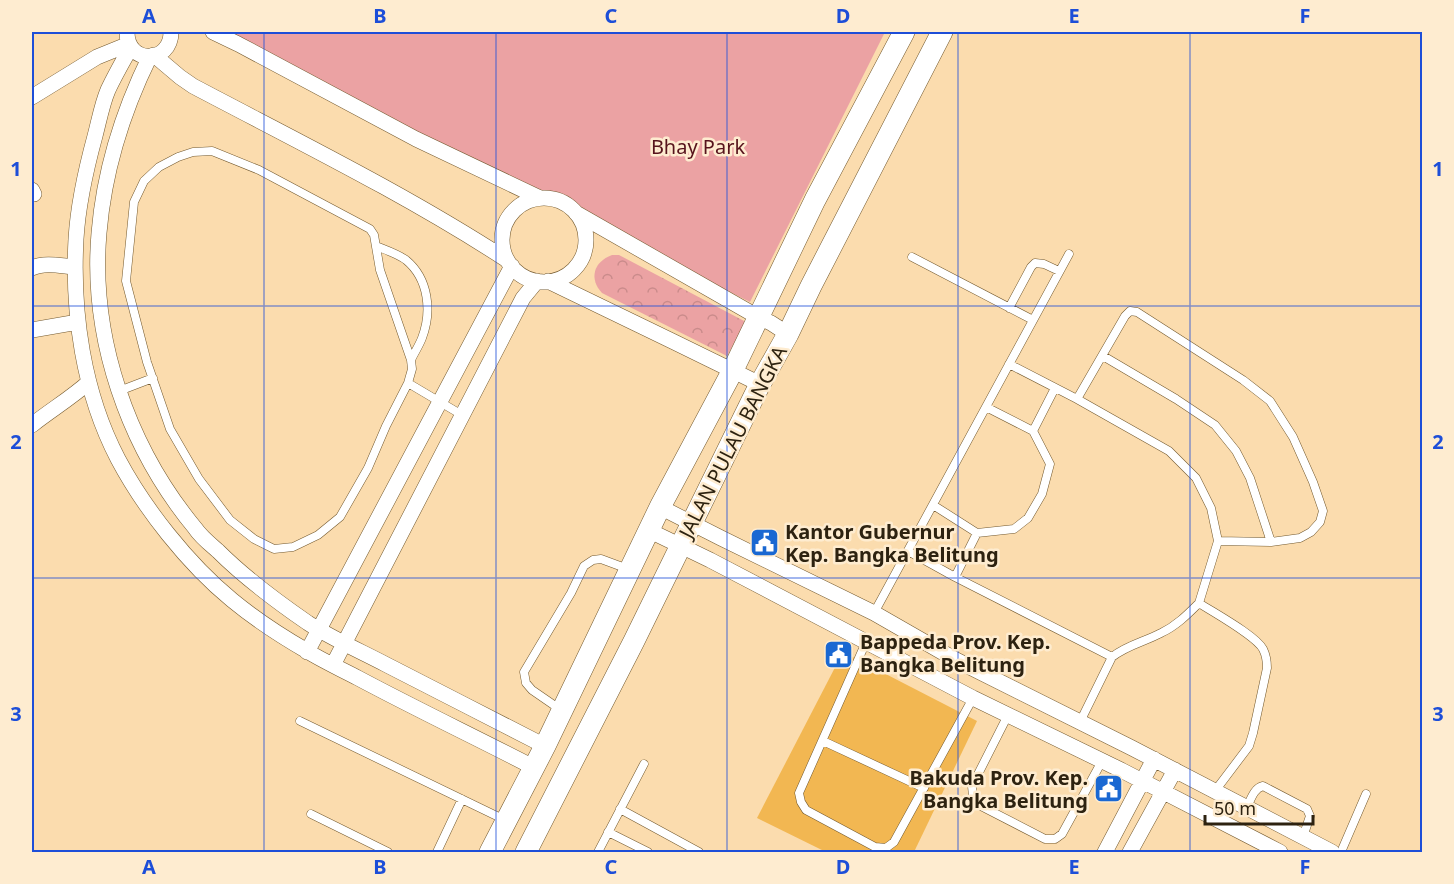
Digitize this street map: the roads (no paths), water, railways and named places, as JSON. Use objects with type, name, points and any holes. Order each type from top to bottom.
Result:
[{"type":"main road","name":"JALAN PULAU BANGKA","points":[[526,852],[634,642],[760,384],[788,334],[942,32]]},
{"type":"main road","name":"JALAN PULAU BANGKA","points":[[490,852],[545,746],[648,530],[733,370],[815,200],[900,39]]},
{"type":"street","points":[[171,32],[168,45],[162,52],[152,56],[136,87],[118,135],[105,190],[99,233],[98,281],[103,323],[116,382],[131,423],[147,456],[195,530],[264,592],[320,630],[545,746]]},
{"type":"street","points":[[213,32],[416,139],[540,198],[556,200],[570,207],[576,213],[788,334]]},
{"type":"street","points":[[129,41],[137,53],[152,56],[193,86],[388,189],[484,244],[525,277],[543,281],[760,384]]},
{"type":"street","points":[[32,97],[97,57],[129,41]]},
{"type":"street","points":[[129,41],[107,92],[89,157],[79,210],[75,267],[78,322],[89,382],[117,458],[142,499],[168,533],[230,598],[263,624],[307,652],[533,766]]},
{"type":"street","points":[[307,652],[440,402],[510,263],[503,244],[507,220],[524,203],[540,198]]},
{"type":"street","points":[[333,664],[523,298],[543,281],[556,280],[570,272],[584,252],[585,236],[576,213]]},
{"type":"street","points":[[32,268],[44,265],[75,267]]},
{"type":"street","points":[[32,330],[78,322]]},
{"type":"street","points":[[32,425],[74,396],[89,382]]},
{"type":"street","points":[[660,507],[874,613],[956,660],[1154,759],[1332,852]]},
{"type":"street","points":[[648,530],[973,698],[1143,781],[1280,852]]},
{"type":"street","points":[[1105,852],[1154,759]]},
{"type":"street","points":[[1130,852],[1175,770]]},
{"type":"lane","points":[[212,151],[259,170],[370,229],[376,246],[380,270],[411,360],[412,369],[408,384],[386,426],[368,468],[340,517],[318,535],[292,547],[274,549],[254,539],[230,520],[199,479],[170,429],[147,362],[126,281],[134,202],[144,181],[159,167],[193,152],[212,151]]},
{"type":"lane","points":[[376,246],[404,258],[415,269],[425,288],[428,319],[411,360]]},
{"type":"lane","points":[[874,613],[1069,254]]},
{"type":"lane","points":[[912,256],[1033,320]]},
{"type":"lane","points":[[1009,308],[1035,263],[1044,264],[1059,271]]},
{"type":"lane","points":[[1077,399],[1130,311],[1137,312],[1243,380],[1270,401],[1293,437],[1313,482],[1323,511],[1320,522],[1311,532],[1300,538],[1271,542],[1218,541]]},
{"type":"lane","points":[[1103,356],[1215,425],[1236,452],[1250,478],[1271,542]]},
{"type":"lane","points":[[1009,364],[1170,451],[1196,478],[1211,508],[1218,541],[1199,603],[1180,622],[1119,651],[1112,657],[1080,722]]},
{"type":"lane","points":[[119,391],[153,378]]},
{"type":"lane","points":[[408,384],[462,415]]},
{"type":"lane","points":[[1033,431],[1055,388]]},
{"type":"lane","points":[[933,505],[977,532],[1014,529],[1028,518],[1042,494],[1050,464],[1033,431],[986,407]]},
{"type":"lane","points":[[956,576],[977,532]]},
{"type":"lane","points":[[908,550],[1112,657]]},
{"type":"lane","points":[[562,711],[532,690],[526,683],[524,672],[584,566],[593,560],[601,559],[630,569]]},
{"type":"lane","points":[[1199,603],[1254,639],[1262,648],[1267,668],[1249,746],[1215,791]]},
{"type":"lane","points":[[867,642],[799,793],[806,810],[875,847],[886,848],[894,842],[973,698]]},
{"type":"lane","points":[[1008,715],[972,786],[973,796],[977,804],[1045,839],[1055,839],[1062,834],[1102,761]]},
{"type":"lane","points":[[300,722],[506,821]]},
{"type":"lane","points":[[823,741],[924,788]]},
{"type":"lane","points":[[598,852],[644,764]]},
{"type":"lane","points":[[1247,807],[1256,790],[1263,786],[1306,809],[1310,816],[1303,837]]},
{"type":"lane","points":[[1341,852],[1366,794]]},
{"type":"lane","points":[[437,852],[462,799]]},
{"type":"lane","points":[[620,809],[699,852]]},
{"type":"lane","points":[[311,814],[388,852]]},
{"type":"lane","points":[[608,832],[648,852]]},
{"type":"place","name":"Kantor Gubernur Kep. Bangka Belitung","points":[[764,543]]},
{"type":"place","name":"Bappeda Prov. Kep. Bangka Belitung","points":[[839,654]]},
{"type":"place","name":"Bakuda Prov. Kep. Bangka Belitung","points":[[1109,789]]},
{"type":"park label","name":"Bhay Park","points":[[698,147]]}]
